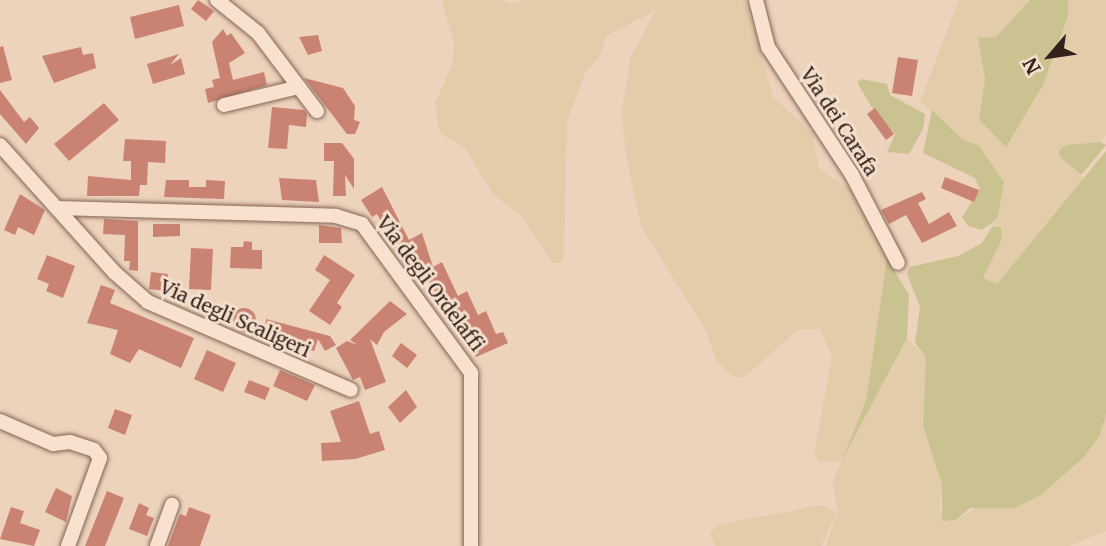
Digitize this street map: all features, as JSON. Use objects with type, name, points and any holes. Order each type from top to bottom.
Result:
[{"type":"street","points":[[216,0],[258,33],[317,111]]},
{"type":"street","name":"Via dei Carafa","points":[[756,0],[768,47],[858,186],[898,263]]},
{"type":"street","points":[[224,105],[299,87]]},
{"type":"street","name":"Via degli Scaligeri","points":[[0,145],[115,273],[148,302],[351,390]]},
{"type":"street","name":"Via degli Ordelaffi","points":[[57,208],[336,216],[362,224],[471,373],[471,546]]},
{"type":"street","points":[[0,421],[53,444],[67,442],[94,450],[100,457],[68,546]]},
{"type":"street","points":[[157,546],[172,505]]},
{"type":"shaded area","points":[[442,0],[502,0],[511,4],[523,0],[746,0],[773,97],[812,133],[819,169],[851,190],[887,258],[866,401],[846,451],[907,338],[926,357],[923,426],[942,486],[940,510],[956,520],[981,505],[1015,508],[1100,435],[1106,414],[1106,531],[1069,546],[826,546],[837,512],[833,481],[842,461],[819,463],[814,453],[832,357],[820,329],[799,329],[743,378],[732,376],[717,361],[705,329],[641,226],[625,150],[622,108],[631,57],[655,11],[606,36],[599,58],[586,71],[567,121],[564,253],[561,263],[553,263],[522,217],[494,195],[465,148],[440,133],[435,103],[453,63],[454,44]]},
{"type":"shaded area","points":[[959,0],[1030,0],[996,37],[978,39],[985,79],[979,119],[1006,146],[1068,16],[1068,0],[1106,0],[1106,135],[1100,142],[1068,145],[1060,157],[1084,179],[997,284],[983,278],[1002,239],[1001,227],[992,227],[997,219],[979,146],[962,139],[920,101]]},
{"type":"shaded area","points":[[1030,0],[1068,0],[1068,16],[1043,85],[1006,147],[979,119],[985,79],[978,38],[996,37]]},
{"type":"shaded area","points":[[862,79],[887,84],[890,95],[925,114],[923,129],[909,154],[887,152],[895,134],[871,106],[857,82]]},
{"type":"shaded area","points":[[932,110],[962,139],[979,146],[1004,182],[997,219],[982,230],[968,226],[962,217],[980,189],[975,178],[923,153]]},
{"type":"shaded area","points":[[1100,142],[1106,145],[1081,175],[1060,157],[1059,150],[1067,145]]},
{"type":"shaded area","points":[[1106,151],[1106,414],[1100,435],[1084,457],[1041,495],[1015,508],[970,508],[956,520],[942,521],[942,485],[923,426],[926,357],[915,343],[920,307],[907,274],[909,267],[958,256],[982,243],[992,227],[1001,227],[1002,239],[983,278],[997,284]]},
{"type":"shaded area","points":[[887,258],[909,295],[907,338],[842,460],[866,401]]},
{"type":"shaded area","points":[[822,505],[836,512],[822,546],[715,546],[710,534],[717,525]]},
{"type":"building","points":[[198,0],[214,11],[206,21],[191,9]]},
{"type":"building","points":[[179,5],[184,26],[135,39],[130,17]]},
{"type":"building","points":[[223,29],[227,36],[231,33],[245,53],[229,63],[233,80],[264,72],[267,85],[208,103],[205,89],[214,87],[212,80],[220,78],[212,42]]},
{"type":"building","points":[[318,35],[322,51],[308,55],[299,37]]},
{"type":"building","points":[[3,46],[12,80],[0,83],[0,47]]},
{"type":"building","points":[[81,47],[83,55],[93,53],[96,68],[54,83],[42,56]]},
{"type":"building","points":[[179,54],[170,65],[181,58],[185,74],[153,84],[147,64]]},
{"type":"building","points":[[898,57],[918,60],[912,96],[892,93]]},
{"type":"building","points":[[304,78],[343,88],[355,106],[354,120],[360,122],[355,134],[347,134]]},
{"type":"building","points":[[0,90],[24,122],[30,117],[39,128],[26,144],[0,114]]},
{"type":"building","points":[[104,103],[119,120],[69,161],[54,144]]},
{"type":"building","points":[[272,107],[304,110],[307,114],[306,127],[289,125],[287,149],[268,148]]},
{"type":"building","points":[[875,108],[894,134],[886,140],[867,114]]},
{"type":"building","points":[[125,139],[166,141],[165,163],[148,162],[147,185],[140,185],[139,196],[87,196],[88,176],[131,180],[131,161],[123,161]]},
{"type":"building","points":[[324,143],[342,143],[354,159],[354,189],[345,175],[346,196],[333,196],[334,161],[324,161]]},
{"type":"building","points":[[945,177],[979,190],[974,202],[941,188]]},
{"type":"building","points":[[279,178],[316,180],[319,202],[282,200]]},
{"type":"building","points":[[166,180],[189,180],[189,187],[206,187],[206,180],[225,181],[224,199],[164,197]]},
{"type":"building","points":[[382,187],[409,240],[422,233],[433,267],[442,262],[458,296],[467,291],[478,315],[486,311],[496,334],[503,332],[508,343],[476,357],[415,260],[404,265],[377,214],[372,217],[361,200]]},
{"type":"building","points":[[922,192],[926,199],[918,203],[929,224],[949,212],[957,226],[922,243],[906,215],[889,224],[881,210]]},
{"type":"building","points":[[20,194],[45,210],[34,235],[18,227],[15,235],[4,230]]},
{"type":"building","points":[[104,219],[138,221],[138,271],[129,270],[130,261],[124,261],[125,235],[103,234]]},
{"type":"building","points":[[153,224],[180,224],[180,236],[153,237]]},
{"type":"building","points":[[319,225],[341,228],[342,243],[319,243]]},
{"type":"building","points":[[244,241],[252,242],[252,250],[262,250],[262,269],[230,268],[231,247],[243,247]]},
{"type":"building","points":[[191,248],[213,249],[211,290],[189,289]]},
{"type":"building","points":[[47,255],[75,266],[63,298],[46,291],[49,284],[37,279]]},
{"type":"building","points":[[324,255],[355,275],[337,303],[342,307],[330,325],[309,311],[330,280],[315,270]]},
{"type":"building","points":[[151,272],[168,274],[166,291],[149,289]]},
{"type":"building","points":[[101,285],[115,290],[110,303],[194,338],[181,368],[139,349],[130,363],[110,354],[118,330],[87,323]]},
{"type":"building","points":[[390,301],[407,314],[384,332],[377,345],[370,339],[386,382],[365,390],[360,377],[353,380],[336,348],[347,341],[358,345],[350,340]]},
{"type":"building","points":[[244,308],[253,311],[256,320],[253,329],[244,332],[235,329],[232,320],[235,311]]},
{"type":"building","points":[[266,319],[330,336],[336,345],[325,351],[318,339],[314,351],[264,339]]},
{"type":"building","points":[[401,343],[417,355],[407,368],[392,356]]},
{"type":"building","points":[[207,350],[236,363],[223,392],[194,379]]},
{"type":"building","points":[[280,370],[315,385],[307,401],[273,386]]},
{"type":"building","points":[[249,380],[270,388],[265,400],[244,392]]},
{"type":"building","points":[[406,390],[417,407],[400,423],[388,407]]},
{"type":"building","points":[[359,401],[370,434],[379,431],[385,450],[355,459],[322,461],[321,443],[341,442],[330,411]]},
{"type":"building","points":[[115,409],[132,415],[125,435],[108,428]]},
{"type":"building","points":[[56,488],[72,496],[66,522],[45,512]]},
{"type":"building","points":[[107,491],[124,498],[105,546],[85,546]]},
{"type":"building","points":[[139,503],[149,508],[146,515],[154,518],[147,536],[129,529]]},
{"type":"building","points":[[11,507],[24,511],[20,523],[40,530],[34,546],[0,539]]},
{"type":"building","points":[[189,507],[211,515],[200,546],[168,546],[180,514],[186,516]]}]
